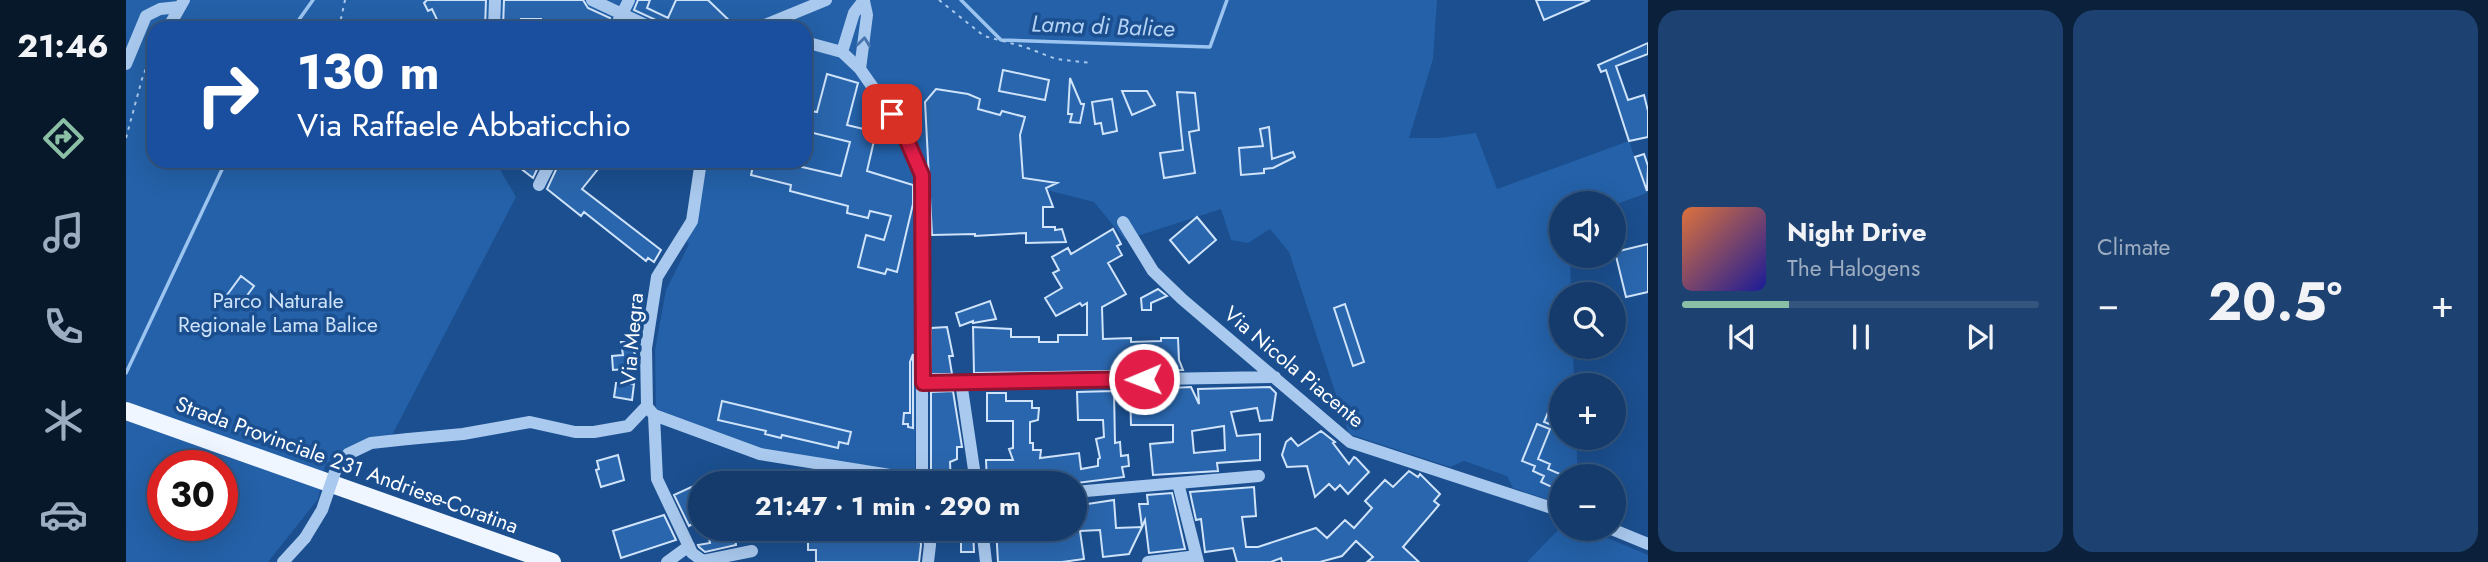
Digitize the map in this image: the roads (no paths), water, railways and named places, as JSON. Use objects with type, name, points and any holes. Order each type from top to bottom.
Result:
[{"type":"main road","name":"Strada Provinciale 231 Andriese-Coratina","points":[[126,411],[552,562]]},
{"type":"street","points":[[494,21],[495,0]]},
{"type":"street","points":[[592,0],[637,21]]},
{"type":"street","points":[[618,21],[629,0]]},
{"type":"street","points":[[778,21],[826,0]]},
{"type":"street","points":[[842,52],[853,13],[864,0]]},
{"type":"street","points":[[860,69],[867,15],[864,0]]},
{"type":"street","points":[[172,21],[181,4]]},
{"type":"street","points":[[126,64],[146,16],[181,4]]},
{"type":"street","points":[[812,44],[842,52],[860,69],[902,129],[922,175],[922,471]]},
{"type":"street","points":[[539,185],[548,168]]},
{"type":"street","name":"Via Megra","points":[[283,562],[305,538],[322,510],[337,466],[348,454],[371,443],[463,434],[530,422],[576,432],[594,432],[628,426],[650,411],[646,348],[657,277],[692,221],[700,168]]},
{"type":"street","name":"Via Nicola Piacente","points":[[1123,222],[1153,271],[1182,299],[1350,442],[1549,507]]},
{"type":"street","points":[[923,383],[1275,377]]},
{"type":"street","points":[[961,382],[974,471]]},
{"type":"street","points":[[752,551],[703,561],[692,553],[657,479],[650,411],[760,454],[858,471]]},
{"type":"street","points":[[1087,491],[1259,476]]},
{"type":"street","points":[[1178,483],[1197,562]]},
{"type":"street","points":[[1626,535],[1648,544]]},
{"type":"street","points":[[928,562],[930,541]]},
{"type":"street","points":[[984,541],[986,562]]},
{"type":"street","points":[[667,562],[689,546]]},
{"type":"street","points":[[1148,562],[1189,557],[1197,562]]},
{"type":"waterway","name":"Lama di Balice","points":[[298,21],[313,0]]},
{"type":"waterway","name":"Lama di Balice","points":[[961,0],[1001,40],[1210,47],[1227,0]]},
{"type":"waterway","name":"Lama di Balice","points":[[126,373],[223,168]]},
{"type":"park label","name":"Parco Naturale Regionale Lama Balice","points":[[278,313]]}]
